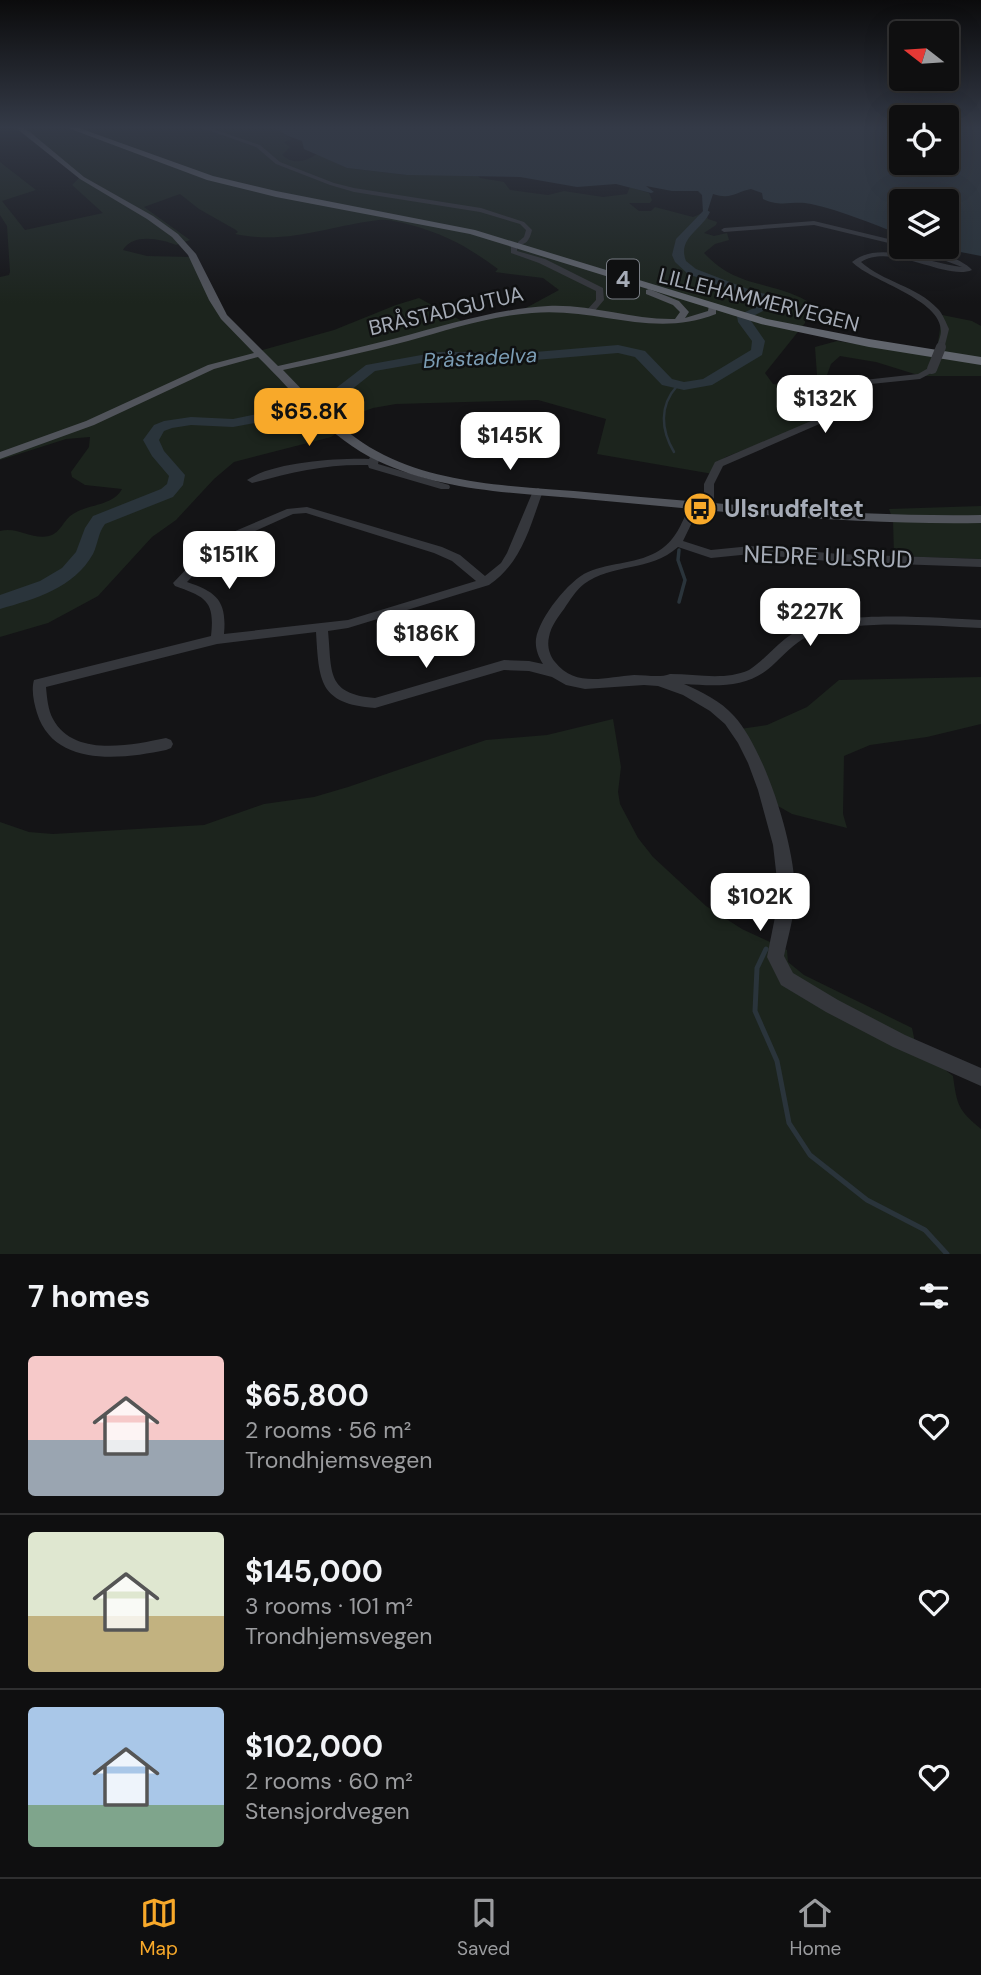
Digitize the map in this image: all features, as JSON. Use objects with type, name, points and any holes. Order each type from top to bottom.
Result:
[{"type":"highway","name":"LILLEHAMMERVEGEN","points":[[248,187],[440,224],[534,250],[716,311]]},
{"type":"highway","name":"LILLEHAMMERVEGEN","points":[[534,250],[649,292],[782,328],[875,349],[981,363]]},
{"type":"main road","points":[[94,187],[181,242],[194,258],[217,309],[326,421],[374,458],[411,471],[450,480],[538,491],[836,516],[981,519]]},
{"type":"main road","points":[[649,292],[680,305],[685,312],[680,319]]},
{"type":"main road","name":"BRÅSTADGUTUA","points":[[276,369],[337,357],[499,314],[538,309],[590,311],[668,323],[697,320],[716,311]]},
{"type":"main road","name":"BRÅSTADGUTUA","points":[[668,323],[716,311]]},
{"type":"main road","points":[[0,456],[90,423],[201,371],[259,354]]},
{"type":"street","points":[[342,187],[471,207],[522,223],[529,230],[529,234],[513,252],[542,261],[600,290],[600,300],[590,311]]},
{"type":"street","points":[[724,230],[814,223],[889,241]]},
{"type":"street","points":[[709,507],[709,484],[719,464],[821,420],[858,383],[920,376],[932,369],[942,346],[945,329],[936,311],[905,289],[865,271],[856,262],[865,256],[889,256]]},
{"type":"street","points":[[906,259],[968,270],[949,259]]},
{"type":"street","points":[[252,480],[298,465],[374,458],[373,466],[445,487]]},
{"type":"street","points":[[166,744],[122,751],[88,749],[69,742],[50,726],[43,709],[39,684],[217,639],[323,629],[406,608],[485,582],[495,577],[510,557],[538,491]]},
{"type":"street","points":[[554,673],[541,644],[543,634],[571,591],[582,580],[593,575],[654,559],[676,544],[695,506]]},
{"type":"street","points":[[217,639],[220,615],[215,600],[207,592],[179,583],[218,543],[291,511],[307,510],[438,550],[456,558],[485,582]]},
{"type":"street","name":"NEDRE ULSRUD","points":[[676,544],[711,554],[751,550],[839,558],[981,563]]},
{"type":"street","points":[[323,629],[326,678],[331,689],[341,698],[357,703],[375,703],[505,665],[529,666],[554,673],[574,684],[655,680],[729,681],[745,678],[756,672],[796,635],[837,625],[894,622],[981,624]]},
{"type":"street","points":[[655,680],[679,687],[719,708],[742,735],[763,784],[785,869],[788,893],[775,957],[787,979],[899,1041],[981,1077]]},
{"type":"shaded area","points":[[0,187],[32,187],[36,190],[2,201],[25,230],[103,213],[74,187],[507,187],[510,190],[548,195],[564,191],[603,197],[627,194],[630,187],[649,193],[652,200],[650,203],[629,203],[639,211],[651,211],[655,207],[693,217],[705,212],[708,219],[717,222],[704,233],[714,236],[727,233],[729,240],[715,244],[704,253],[717,265],[729,273],[807,301],[805,323],[765,373],[773,384],[797,387],[817,375],[815,347],[837,341],[936,356],[942,315],[972,321],[981,326],[981,376],[921,376],[876,362],[840,356],[831,364],[827,375],[855,385],[827,417],[726,457],[719,462],[713,474],[597,454],[606,419],[538,400],[396,404],[373,408],[332,423],[334,435],[331,437],[234,462],[214,479],[176,520],[152,537],[98,596],[48,623],[0,637],[0,531],[12,530],[49,536],[73,514],[113,499],[122,489],[85,485],[72,477],[71,472],[89,447],[90,437],[66,439],[0,460],[0,277],[9,275],[10,272],[7,226],[0,215]],"holes":[[[180,194],[199,209],[238,232],[235,234],[273,237],[379,220],[399,222],[436,233],[457,243],[498,269],[495,272],[543,278],[559,290],[524,309],[462,321],[419,298],[334,330],[259,351],[217,309],[190,257],[147,256],[123,250],[133,241],[140,239],[155,239],[176,245],[190,240],[144,207]]]},
{"type":"shaded area","points":[[626,187],[647,187],[654,192],[651,193]]},
{"type":"shaded area","points":[[649,187],[981,187],[981,256],[959,252],[959,189],[889,189],[889,230],[823,207],[805,203],[769,202],[763,199],[762,193],[751,189],[729,196],[713,194],[707,213],[703,213],[702,195],[698,191],[672,191]]},
{"type":"shaded area","points":[[981,506],[981,559],[894,556],[893,520],[889,509]]},
{"type":"shaded area","points":[[981,677],[981,724],[927,737],[870,745],[844,756],[843,814],[847,828],[792,814],[771,802],[740,729],[767,725],[807,707],[839,680]]},
{"type":"shaded area","points":[[613,719],[621,767],[618,792],[620,804],[638,838],[653,857],[706,906],[742,929],[787,950],[788,962],[804,975],[912,1028],[916,1047],[953,1076],[960,1106],[967,1117],[981,1129],[981,1254],[0,1254],[0,822],[29,832],[53,834],[204,825],[264,804],[314,797],[348,787],[486,740],[547,735]]},
{"type":"waterway","name":"Bråstadelva","points":[[0,602],[47,586],[68,572],[84,554],[93,528],[99,520],[167,493],[175,485],[177,475],[157,453],[151,440],[159,428],[169,424],[191,421],[233,423],[271,416],[299,404],[336,395],[371,368],[438,356],[535,356],[618,349],[640,354],[667,382],[684,386],[707,382],[757,352],[759,341],[744,322],[743,316],[775,302],[692,272],[680,262],[678,255],[682,239],[705,212]]},
{"type":"waterway","points":[[674,452],[666,435],[664,418],[667,402],[677,386]]},
{"type":"waterway","points":[[679,550],[678,560],[685,580],[679,602]]},
{"type":"waterway","points":[[766,949],[757,968],[755,1011],[777,1061],[789,1123],[810,1155],[867,1200],[925,1230],[947,1254]]},
{"type":"place","name":"Ulsrudfeltet","points":[[700,509]]}]
